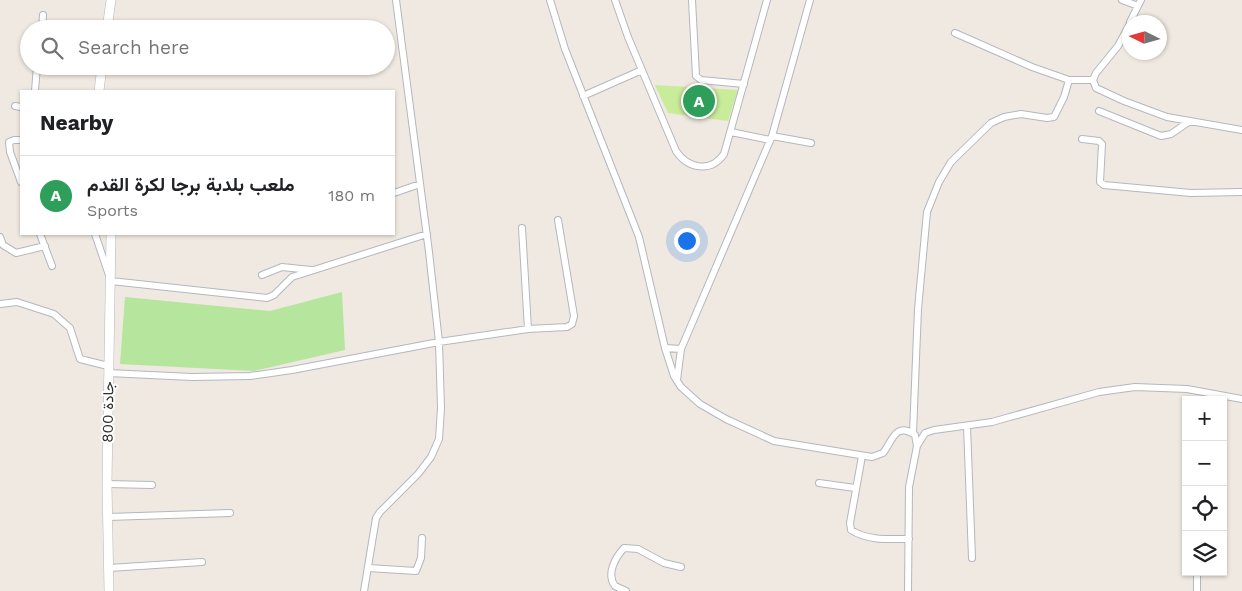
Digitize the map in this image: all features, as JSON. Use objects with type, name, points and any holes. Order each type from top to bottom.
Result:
[{"type":"main road","points":[[108,20],[110,0]]},
{"type":"main road","points":[[98,90],[101,75]]},
{"type":"main road","name":"جادة 800","points":[[109,591],[107,484],[111,235]]},
{"type":"street","points":[[364,591],[378,516],[418,474],[431,457],[438,443],[441,408],[439,342],[427,234],[396,0]]},
{"type":"street","points":[[550,0],[556,23],[583,96],[639,237],[665,348],[674,376],[686,392],[696,401],[744,429],[774,441],[797,446],[872,457],[884,453],[891,438],[896,434],[913,433]]},
{"type":"street","points":[[615,0],[676,151],[685,162],[702,167],[716,163],[724,154],[767,0]]},
{"type":"street","points":[[692,0],[696,76],[700,80],[744,84]]},
{"type":"street","points":[[677,380],[681,349],[771,138],[810,0]]},
{"type":"street","points":[[1122,0],[1140,3],[1134,15]]},
{"type":"street","points":[[43,15],[43,20]]},
{"type":"street","points":[[955,33],[1032,67],[1068,80],[1093,80]]},
{"type":"street","points":[[1122,38],[1096,73],[1093,80],[1096,88],[1167,117],[1242,130]]},
{"type":"street","points":[[583,96],[642,70]]},
{"type":"street","points":[[35,90],[36,75]]},
{"type":"street","points":[[908,591],[909,487],[917,446],[917,438],[913,433],[918,308],[927,212],[939,182],[951,162],[990,123],[1004,117],[1021,114],[1047,118],[1054,117],[1064,97],[1068,80]]},
{"type":"street","points":[[1099,111],[1161,136],[1171,134],[1190,122]]},
{"type":"street","points":[[731,132],[811,144]]},
{"type":"street","points":[[1082,139],[1099,141],[1102,144],[1100,182],[1104,185],[1191,193],[1242,192]]},
{"type":"street","points":[[20,140],[9,142],[10,152],[20,179]]},
{"type":"street","points":[[395,193],[420,184]]},
{"type":"street","points":[[0,304],[17,302],[54,314],[70,328],[80,359],[108,369],[192,377],[250,376],[292,370],[439,342],[528,329],[567,327],[573,321],[558,220]]},
{"type":"street","points":[[522,228],[528,329]]},
{"type":"street","points":[[95,235],[111,281],[268,298],[289,278],[427,234]]},
{"type":"street","points":[[40,235],[52,266]]},
{"type":"street","points":[[0,237],[3,245],[16,254],[45,246]]},
{"type":"street","points":[[262,275],[282,267],[315,270]]},
{"type":"street","points":[[665,348],[681,349]]},
{"type":"street","points":[[917,446],[924,435],[943,427],[967,426],[1020,415],[1099,392],[1135,387],[1187,389],[1242,399]]},
{"type":"street","points":[[967,426],[972,558]]},
{"type":"street","points":[[862,456],[855,488],[850,523],[851,530],[879,539],[909,539]]},
{"type":"street","points":[[819,483],[855,488]]},
{"type":"street","points":[[107,484],[152,485]]},
{"type":"street","points":[[108,517],[230,514]]},
{"type":"street","points":[[368,568],[416,572],[421,558],[422,538]]},
{"type":"street","points":[[626,591],[616,586],[611,576],[616,558],[624,548],[638,549],[664,563],[681,567]]},
{"type":"street","points":[[108,568],[202,562]]},
{"type":"street","points":[[1197,576],[1197,591]]},
{"type":"green space","points":[[655,85],[738,90],[728,121],[668,113]]},
{"type":"green space","points":[[342,292],[345,350],[254,371],[120,364],[125,297],[270,311]]},
{"type":"place","name":"ملعب بلدبة برجا لكرة القدم","points":[[699,101]]}]
